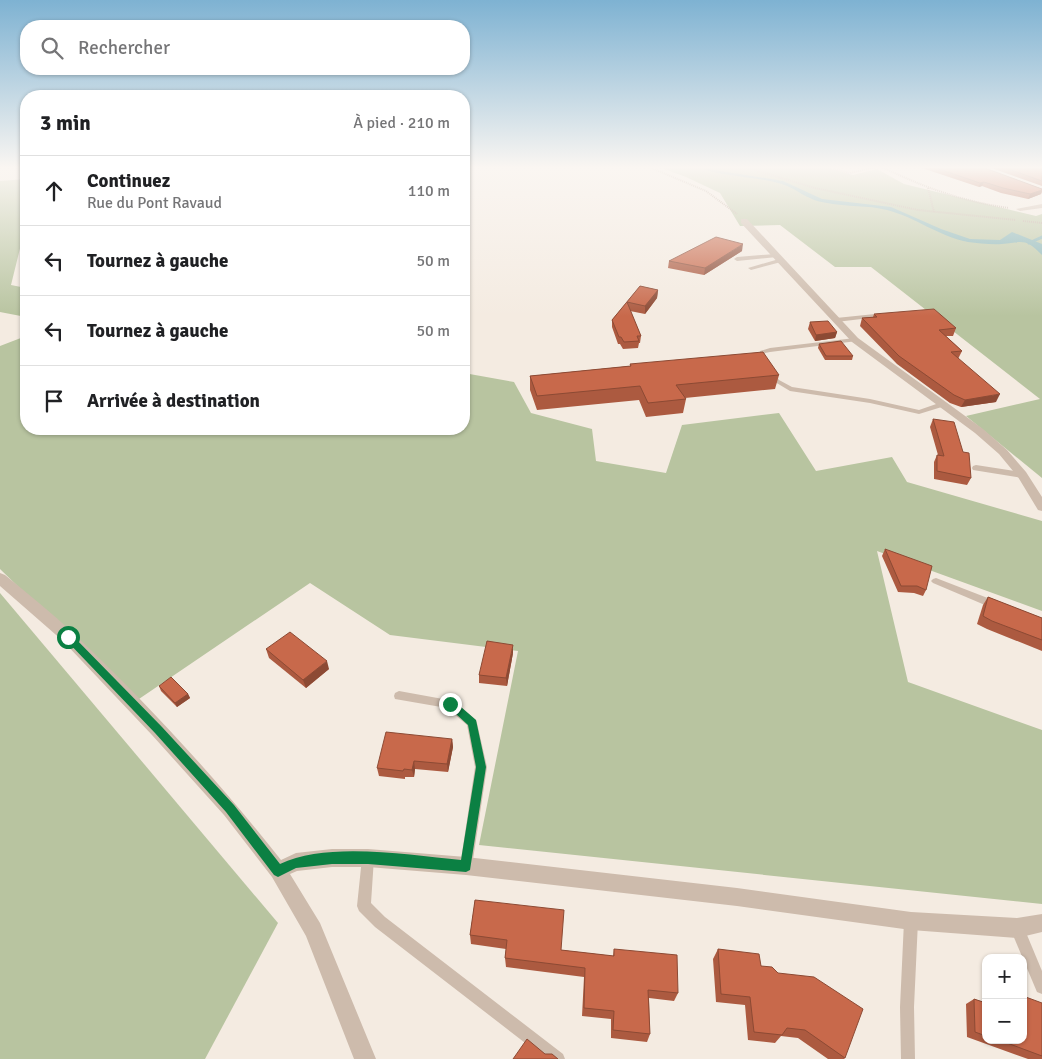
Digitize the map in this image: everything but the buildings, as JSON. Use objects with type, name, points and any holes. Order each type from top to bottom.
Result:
[{"type":"street","points":[[744,221],[855,340],[1003,452],[1022,474],[1042,508]]},
{"type":"street","points":[[0,578],[68,637],[158,730],[230,809],[278,871],[313,930],[365,1059]]},
{"type":"street","points":[[278,871],[296,862],[332,858],[368,858],[466,866],[911,921],[1017,928],[1042,923]]},
{"type":"lane","points":[[737,259],[777,258]]},
{"type":"lane","points":[[751,268],[777,258]]},
{"type":"lane","points":[[836,320],[894,314]]},
{"type":"lane","points":[[855,340],[770,350],[762,352],[761,360],[777,381],[790,389],[870,401],[919,412],[942,404]]},
{"type":"lane","points":[[976,468],[1022,474]]},
{"type":"lane","points":[[936,582],[1006,609]]},
{"type":"lane","points":[[399,696],[450,704],[472,723],[481,767],[466,866]]},
{"type":"lane","points":[[368,858],[364,906],[380,922],[558,1059]]},
{"type":"lane","points":[[908,1059],[907,1007],[911,921]]},
{"type":"lane","points":[[1017,928],[1042,987]]},
{"type":"path","points":[[739,216],[744,221]]},
{"type":"path","points":[[971,216],[1042,223]]},
{"type":"green space","points":[[0,216],[20,216],[20,248],[11,285],[20,287],[20,316],[0,312]]},
{"type":"green space","points":[[734,216],[1042,216],[1042,478],[966,416],[1040,399],[871,267],[835,267],[780,225],[740,226]]},
{"type":"green space","points":[[20,338],[20,435],[470,435],[470,374],[514,382],[531,413],[592,429],[596,461],[666,473],[682,425],[779,413],[816,471],[892,457],[907,482],[1042,521],[1042,611],[877,551],[908,682],[1042,730],[1042,904],[479,845],[518,651],[390,635],[310,583],[136,701],[0,569],[0,346]]},
{"type":"green space","points":[[0,593],[278,923],[205,1059],[0,1059]]},
{"type":"water","points":[[906,216],[912,216],[970,239],[1000,240],[1012,232],[1042,244],[1042,255],[1024,242],[993,244],[968,242]]},
{"type":"waterway","points":[[1029,243],[1042,237]]},
{"type":"route","points":[[68,637],[158,730],[230,809],[278,871],[296,862],[332,858],[368,858],[466,866],[481,767],[472,723],[450,704]]}]
